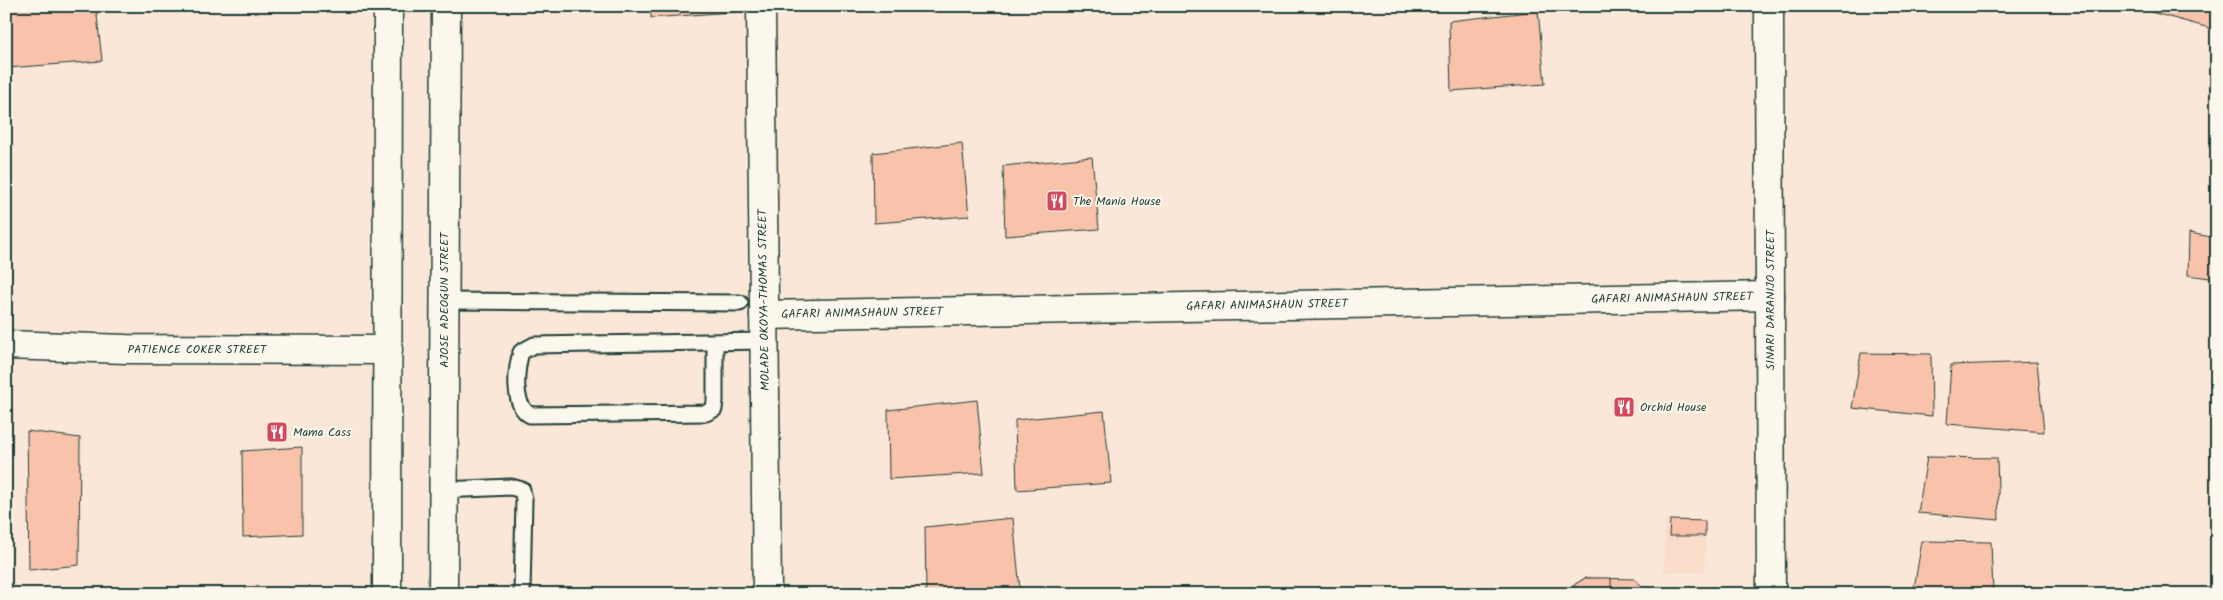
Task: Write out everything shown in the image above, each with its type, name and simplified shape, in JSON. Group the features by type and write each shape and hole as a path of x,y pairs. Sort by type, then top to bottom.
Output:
{"street":[{"path":"387,594 388,6"},
{"name":"AJOSE ADEOGUN STREET","path":"443,594 446,6"},
{"name":"MOLADE OKOYA-THOMAS STREET","path":"760,6 756,320 767,594"},
{"name":"SINARI DARANIJO STREET","path":"1769,6 1771,594"},
{"name":"GAFARI ANIMASHAUN STREET","path":"756,320 1770,296"},
{"name":"PATIENCE COKER STREET","path":"6,346 126,349 388,350"}],"lane":[{"path":"444,301 756,320"},
{"path":"715,342 714,409 706,413 530,415 522,411 519,403 518,365 521,352 534,345 715,342 756,320"},
{"path":"443,490 511,488 522,490 524,499 522,594"}],"shaded area":[{"path":"1665,520 1705,521 1705,572 1664,572"}],"building":[{"path":"6,6 96,6 102,61 7,68"},
{"path":"651,6 745,6 745,11 651,18"},
{"path":"2148,6 2217,6 2217,30 2147,11"},
{"path":"1538,11 1545,84 1451,91 1449,21"},
{"path":"962,143 969,216 874,223 873,153"},
{"path":"1092,157 1099,229 1005,236 1003,166"},
{"path":"2189,233 2217,238 2217,279 2188,275"},
{"path":"1861,353 1931,354 1932,416 1852,408"},
{"path":"2037,362 2044,432 1947,424 1951,365"},
{"path":"977,400 984,473 889,479 888,410"},
{"path":"1104,411 1111,483 1017,490 1015,420"},
{"path":"27,431 80,438 79,565 29,570"},
{"path":"302,447 302,534 243,537 242,451"},
{"path":"1927,457 1997,458 1999,520 1918,513"},
{"path":"1013,518 1020,590 977,594 926,594 925,527"},
{"path":"1670,520 1705,521 1705,536 1669,536"},
{"path":"1922,541 1991,542 1993,594 1913,594"},
{"path":"1585,578 1634,579 1642,586 1644,594 1571,594 1574,585"},
{"path":"1585,578 1611,578 1611,594 1571,594 1574,585"},
{"path":"1720,590 1734,590 1734,594 1720,594"}],"place":[{"name":"The Mania House","path":"1057,201"},
{"name":"Orchid House","path":"1624,407"},
{"name":"Mama Cass","path":"277,432"}]}
